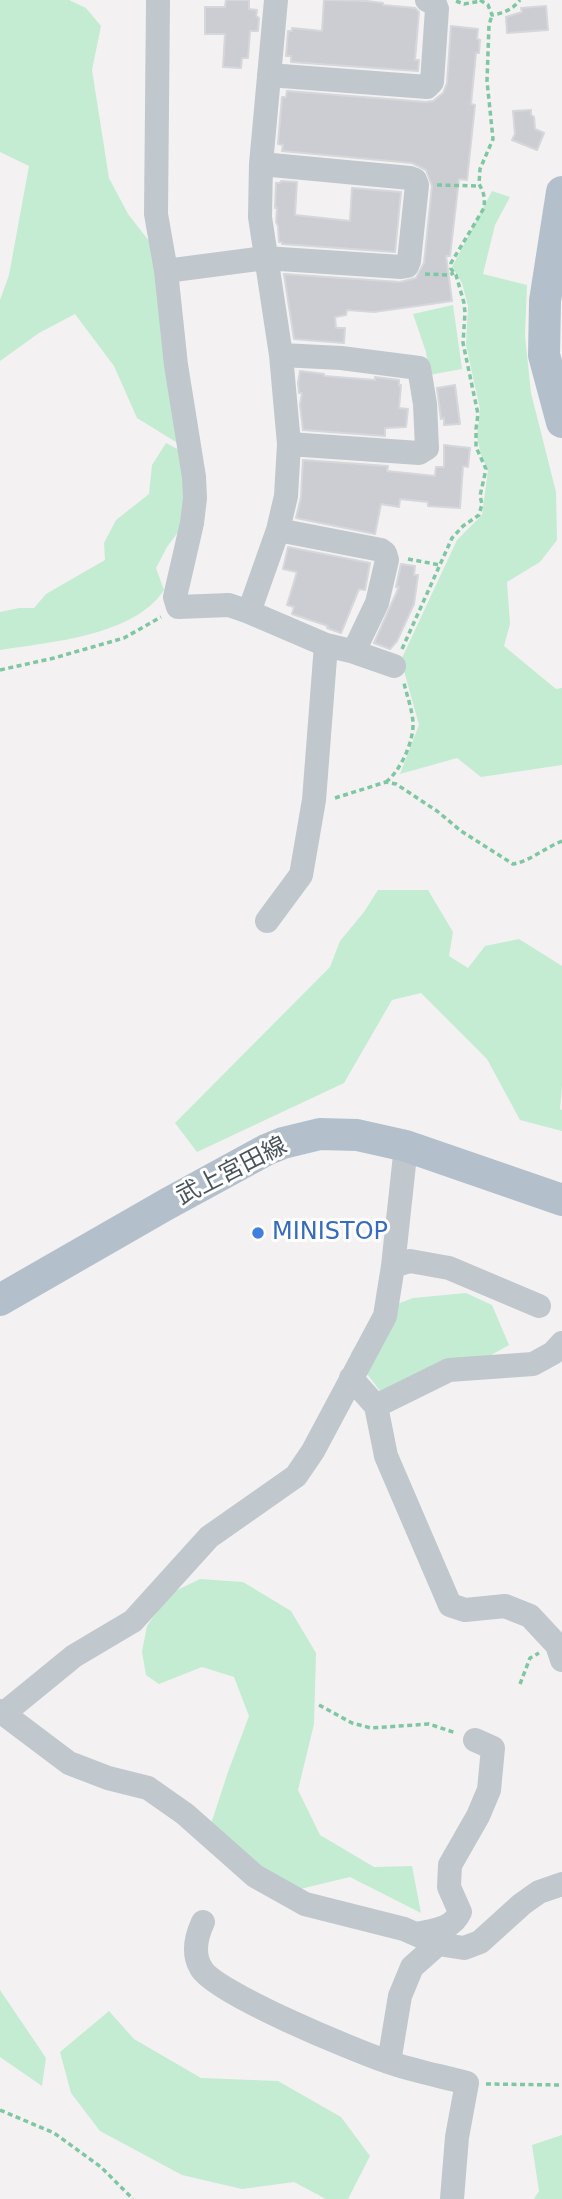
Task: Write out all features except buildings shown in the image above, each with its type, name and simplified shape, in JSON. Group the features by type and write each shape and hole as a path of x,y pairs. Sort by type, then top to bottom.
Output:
{"main road":[{"path":"562,192 545,301 544,355 562,422"},
{"name":"武上宮田線","path":"0,1300 197,1187 283,1143 320,1134 357,1135 406,1146 562,1200"}],"street":[{"path":"158,0 156,214 166,271 195,498 175,597 178,607 229,605 326,645 394,666"},
{"path":"249,612 278,530 286,496 289,444 281,355 260,218 261,164 276,0"},
{"path":"269,75 427,87 432,82 437,9 435,4 427,0"},
{"path":"166,271 265,258 407,266 415,180 261,164"},
{"path":"281,355 341,358 419,368 422,373 425,404 427,448 419,453 289,444"},
{"path":"278,530 380,551 385,555 387,559 377,603 355,649 351,651"},
{"path":"267,921 301,875 313,805 326,645"},
{"path":"406,1146 385,1316 313,1451 296,1476 209,1537 133,1621 74,1656 1,1713 69,1763 108,1778 148,1788 185,1814 255,1876 305,1904 404,1929 427,1939 464,1948 481,1942 539,1892 562,1884"},
{"path":"393,1266 410,1261 449,1268 539,1306"},
{"path":"376,1406 449,1370 533,1364 554,1353 562,1343"},
{"path":"351,1378 376,1406 386,1456 450,1605 465,1610 505,1606 530,1616 559,1652"},
{"path":"389,2062 400,1996 412,1967 427,1939 450,1926 460,1912 449,1887 450,1865 478,1816 489,1790 493,1748 475,1740"},
{"path":"203,1922 195,1939 201,1970 228,1989 292,2022 389,2062 467,2083 457,2137 452,2199"}],"path":[{"path":"386,782 399,765 412,735 413,720 404,684 394,666 452,538 479,514 486,470 476,447 478,414 461,343 465,313 451,263 484,208 480,169 493,139 487,81 492,15 488,5 480,0 464,4 448,0"},
{"path":"492,15 513,8 520,0"},
{"path":"416,183 480,186"},
{"path":"407,266 414,272 427,274 454,273"},
{"path":"385,555 440,565"},
{"path":"0,670 124,638 178,607"},
{"path":"313,805 386,782 396,783 461,831 513,864 523,862 562,841"},
{"path":"520,1684 530,1658 559,1652"},
{"path":"320,1705 352,1723 371,1728 429,1724 475,1740"},
{"path":"467,2083 562,2085"},
{"path":"0,2110 54,2133 101,2167 133,2199"}],"green space":[{"path":"0,0 69,0 86,8 101,26 92,70 109,178 128,214 153,246 184,447 137,418 114,366 75,314 39,333 0,361 0,300 9,275 29,166 0,152"},
{"path":"492,191 510,197 495,225 483,274 527,285 525,336 531,393 556,492 557,540 540,562 507,582 510,624 504,646 556,689 562,688 562,765 481,777 457,758 400,774 419,725 401,660 457,540 482,515 488,470 477,437 480,409 466,345 468,306 462,283 452,267"},
{"path":"453,305 462,369 429,375 426,352 413,314"},
{"path":"166,443 185,453 187,520 167,547 156,568 164,590 133,618 112,627 66,640 0,650 0,612 34,608 46,594 105,560 104,543 116,520 149,494 152,465"},
{"path":"378,890 428,890 453,932 449,956 468,968 485,946 519,939 562,966 562,1131 520,1120 487,1059 421,993 392,1000 344,1083 197,1152 175,1123 330,967 340,941"},
{"path":"466,1293 492,1305 509,1345 409,1401 380,1391 351,1353 379,1311 413,1298"},
{"path":"200,1579 243,1582 291,1611 316,1653 314,1724 298,1790 320,1835 374,1867 412,1866 421,1913 350,1877 296,1890 207,1836 249,1716 234,1677 202,1667 159,1684 146,1675 142,1652 147,1626 169,1594"},
{"path":"0,1990 46,2058 42,2086 0,2057"},
{"path":"109,2011 134,2039 201,2078 278,2081 341,2117 370,2156 348,2199 326,2199 294,2182 242,2189 182,2175 100,2131 71,2093 60,2052"},
{"path":"562,2135 562,2199 534,2199 539,2191 532,2145"}],"place":[{"name":"MINISTOP","path":"258,1233"}]}
